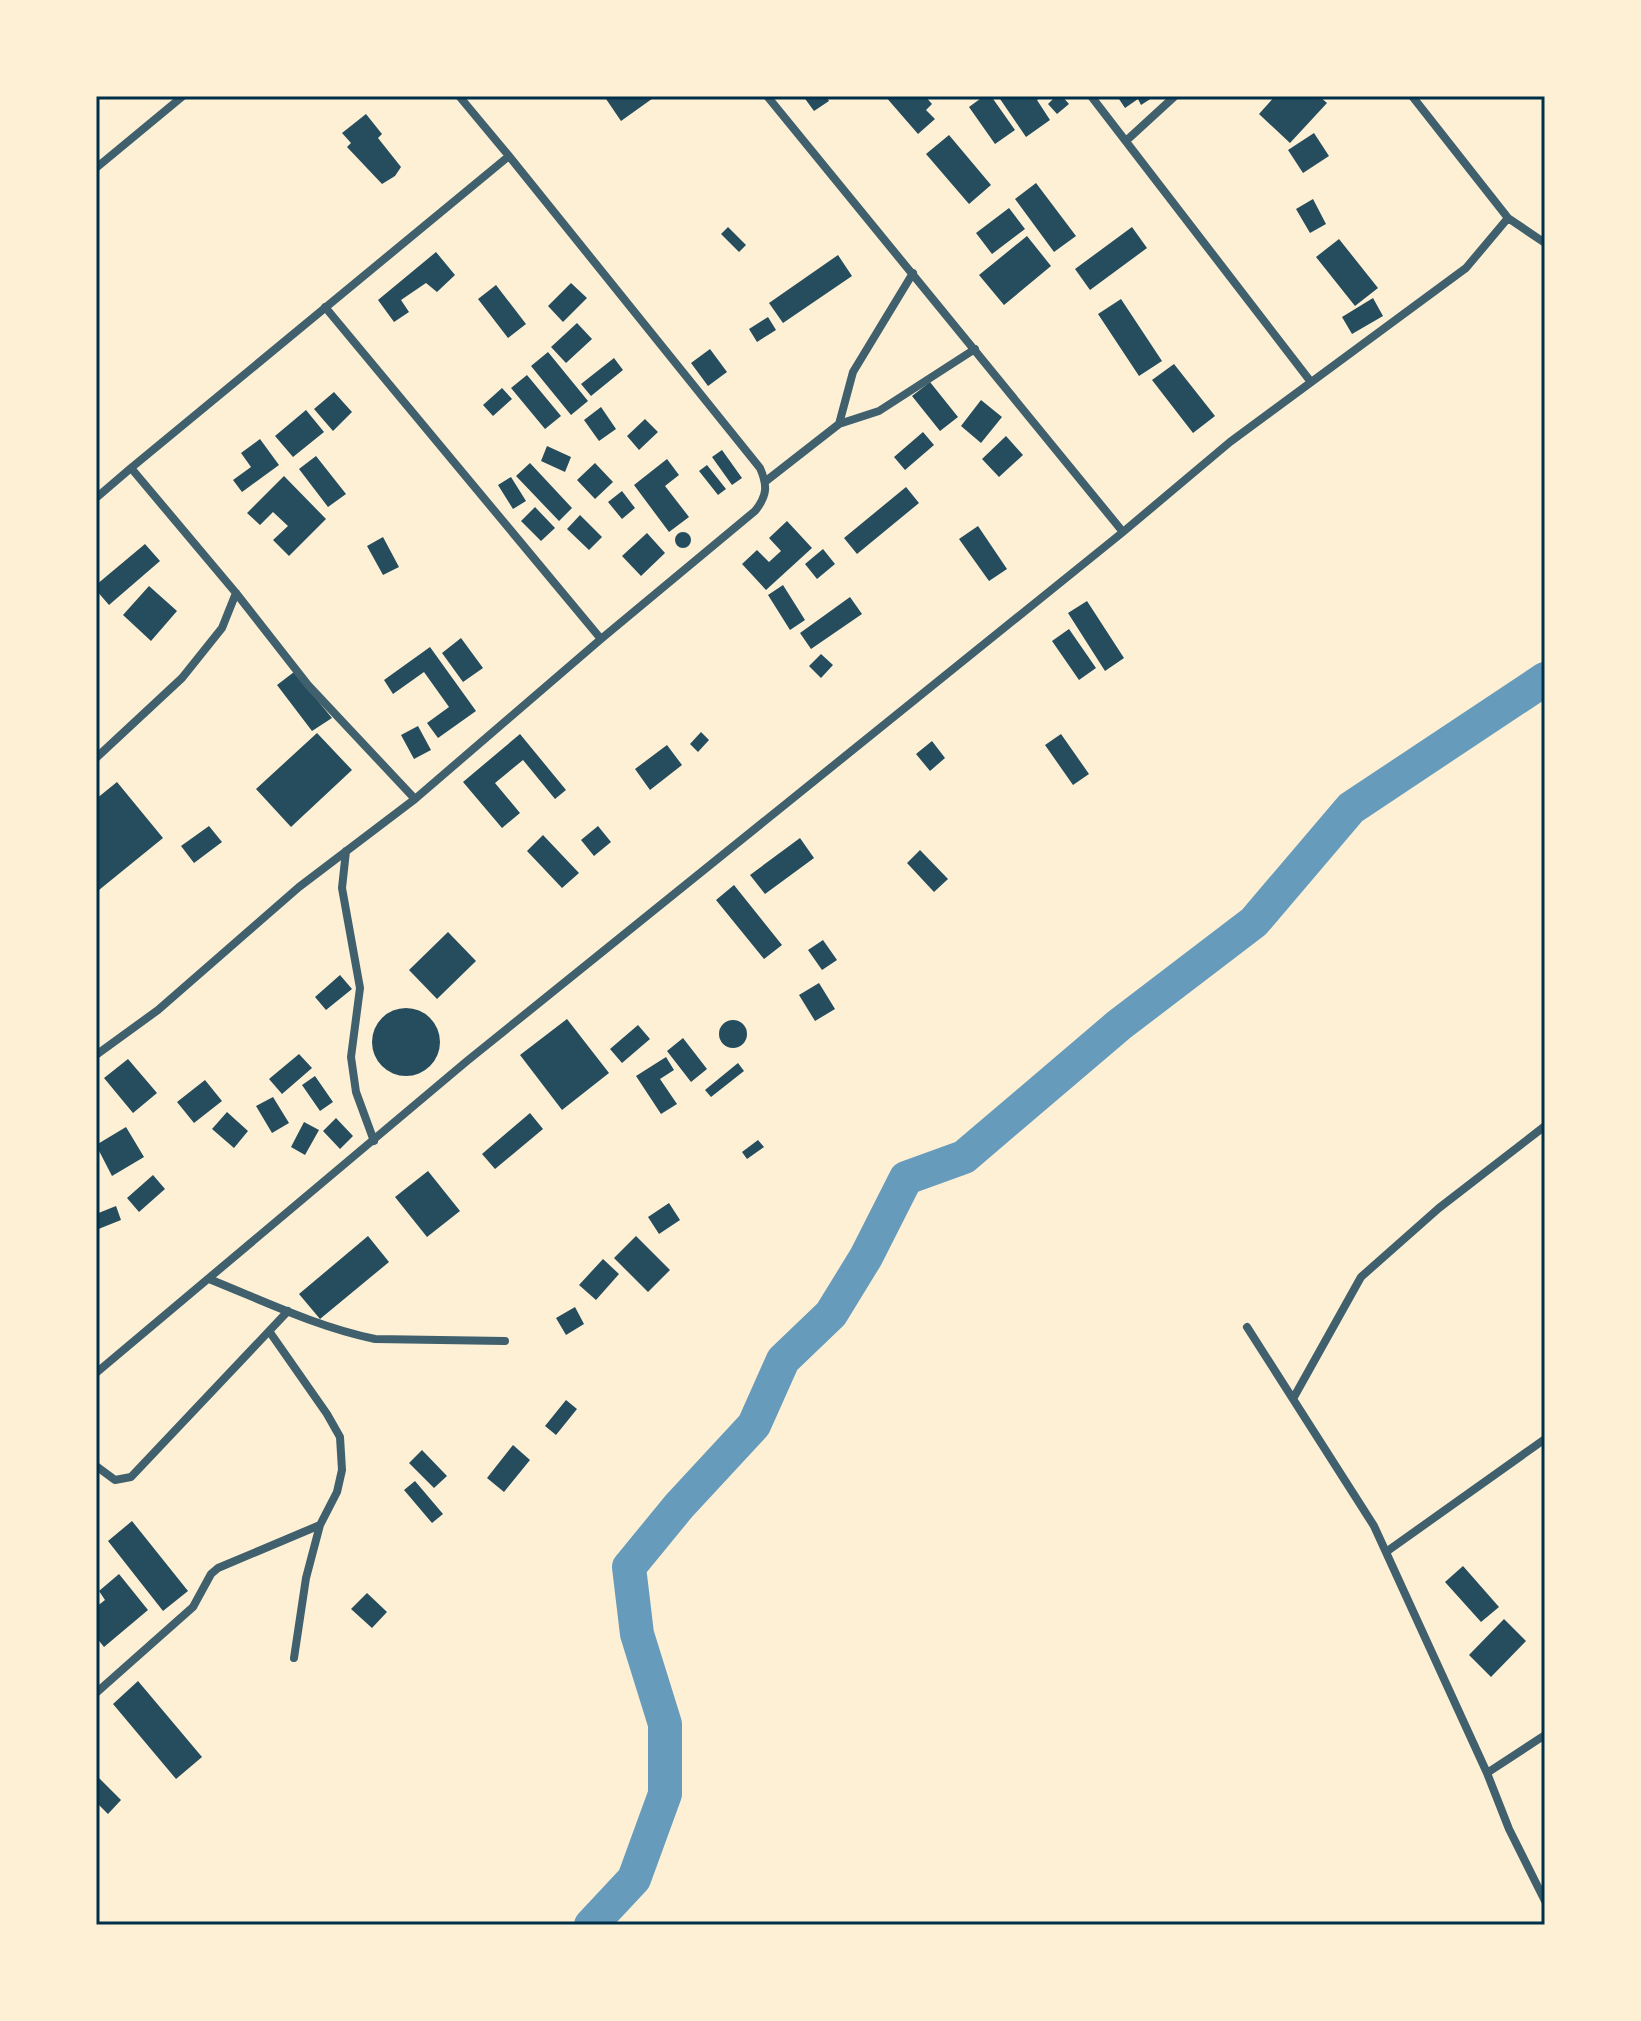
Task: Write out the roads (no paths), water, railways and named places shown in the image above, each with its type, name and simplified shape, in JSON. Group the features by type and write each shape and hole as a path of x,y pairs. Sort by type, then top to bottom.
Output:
{"street":[{"path":"96,168 183,96"},
{"path":"96,1055 158,1010 299,887 415,799 763,502 766,481 760,468 459,96"},
{"path":"767,96 1123,532"},
{"path":"1091,96 1311,382"},
{"path":"1127,140 1175,96"},
{"path":"1412,96 1508,218 1545,243"},
{"path":"96,498 509,156"},
{"path":"96,1373 479,1051 1123,532 1230,442 1466,268 1508,218"},
{"path":"839,424 853,372 913,273"},
{"path":"325,307 601,639"},
{"path":"766,481 839,424 879,411 975,349"},
{"path":"131,468 308,685 415,799"},
{"path":"96,758 182,678 222,628 236,593"},
{"path":"346,851 342,888 360,988 351,1057 356,1092 374,1141"},
{"path":"1294,1397 1361,1277 1439,1208 1545,1126"},
{"path":"209,1279 328,1327 375,1339 505,1341"},
{"path":"96,1466 115,1480 131,1477 288,1311"},
{"path":"1247,1327 1374,1526 1487,1773 1509,1829 1545,1901"},
{"path":"269,1331 340,1437 342,1470 337,1492 320,1525 306,1578 294,1658"},
{"path":"1386,1552 1545,1439"},
{"path":"96,1693 193,1607 211,1574 218,1568 320,1525"},
{"path":"1487,1773 1545,1735"}],"waterway":[{"path":"591,1925 634,1879 665,1794 665,1724 637,1634 629,1567 679,1506 754,1425 783,1360 831,1314 866,1257 906,1178 964,1157 1119,1025 1254,922 1351,808 1545,679"}]}
